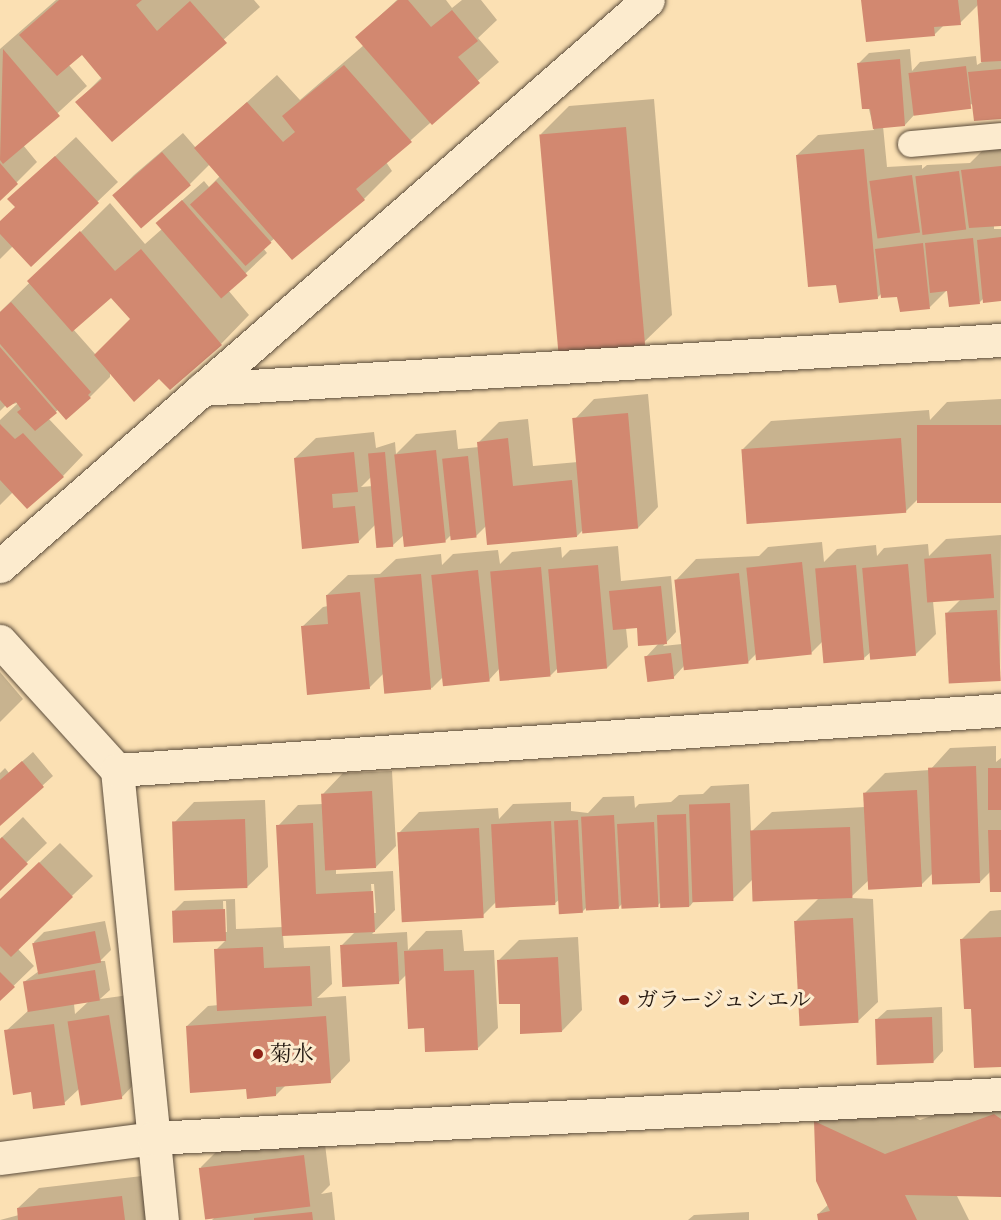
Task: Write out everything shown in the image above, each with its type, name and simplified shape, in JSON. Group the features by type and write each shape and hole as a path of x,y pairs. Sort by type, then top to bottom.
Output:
{"street":[{"path":"0,566 648,0"},
{"path":"202,389 1001,340"},
{"path":"0,641 117,770 162,1220"},
{"path":"117,770 1001,710"},
{"path":"0,1158 153,1138 1001,1094"}],"lane":[{"path":"911,144 1001,136"}],"building":[{"path":"59,0 142,0 136,5 157,31 190,1 227,43 112,142 75,102 102,79 82,55 57,76 19,35"},
{"path":"398,0 408,0 431,27 452,10 478,41 458,57 480,83 432,125 355,37"},
{"path":"861,0 958,0 961,25 934,27 935,36 866,42"},
{"path":"977,0 1001,0 1001,61 981,62"},
{"path":"3,49 60,116 3,164 0,160"},
{"path":"900,59 905,126 873,129 870,109 862,109 857,63"},
{"path":"344,65 412,142 356,189 365,200 292,260 194,148 247,102 283,142 295,132 282,116"},
{"path":"966,66 971,109 914,116 908,73"},
{"path":"1001,69 1001,119 974,121 968,72"},
{"path":"626,127 645,345 558,353 539,135"},
{"path":"864,149 878,299 839,303 836,285 808,287 796,155"},
{"path":"162,152 191,185 141,229 112,195"},
{"path":"55,156 99,203 31,267 0,234 0,221 15,207 7,199"},
{"path":"0,163 18,184 0,201"},
{"path":"1001,166 1001,226 969,228 961,170"},
{"path":"959,171 966,230 923,235 915,176"},
{"path":"912,175 920,232 877,238 869,181"},
{"path":"216,181 272,243 246,266 190,204"},
{"path":"182,200 248,275 221,298 156,223"},
{"path":"80,231 115,271 141,249 222,345 170,390 159,379 134,402 94,355 130,319 111,298 72,332 27,281"},
{"path":"1001,237 1001,301 983,303 977,240"},
{"path":"973,238 980,304 949,307 947,291 930,293 925,243"},
{"path":"923,243 930,309 900,312 897,297 881,298 875,249"},
{"path":"11,302 91,392 88,395 91,398 66,420 0,344 0,312"},
{"path":"0,347 57,413 35,431 17,412 21,409 16,402 7,408 0,400"},
{"path":"628,413 638,529 582,533 572,418"},
{"path":"0,424 15,439 23,433 64,477 27,509 0,480"},
{"path":"917,425 1001,425 1001,503 917,503"},
{"path":"508,438 513,486 572,480 577,537 487,545 477,442"},
{"path":"901,438 906,513 747,524 741,449"},
{"path":"436,450 446,542 404,547 394,454"},
{"path":"354,452 358,492 332,494 333,508 355,506 359,543 302,549 294,458"},
{"path":"385,452 393,547 376,548 368,453"},
{"path":"468,456 477,538 451,540 442,459"},
{"path":"991,554 994,598 927,603 924,559"},
{"path":"802,562 812,654 756,660 746,568"},
{"path":"908,564 916,656 870,660 862,568"},
{"path":"598,565 607,669 557,673 548,569"},
{"path":"856,565 864,660 823,663 815,569"},
{"path":"541,567 551,677 500,681 490,571"},
{"path":"478,570 490,681 443,686 431,575"},
{"path":"739,573 749,664 684,670 674,580"},
{"path":"421,574 431,690 384,694 374,578"},
{"path":"661,586 667,644 638,646 637,628 613,630 609,591"},
{"path":"360,592 370,689 307,695 301,626 328,624 326,595"},
{"path":"997,610 1001,681 949,684 945,613"},
{"path":"671,653 674,679 647,682 644,656"},
{"path":"22,761 44,787 0,826 0,780"},
{"path":"976,766 980,883 932,885 928,768"},
{"path":"988,768 1001,768 1001,810 988,810"},
{"path":"917,790 922,887 868,890 863,793"},
{"path":"372,791 376,868 325,871 321,794"},
{"path":"730,803 733,901 692,902 689,804"},
{"path":"686,814 689,907 660,908 657,815"},
{"path":"614,815 619,909 586,911 581,817"},
{"path":"245,819 247,888 174,891 172,822"},
{"path":"578,820 583,913 559,914 554,821"},
{"path":"551,821 555,905 495,908 491,824"},
{"path":"654,822 658,907 621,909 617,824"},
{"path":"313,823 316,894 373,891 375,932 282,936 276,825"},
{"path":"850,827 852,898 753,901 750,830"},
{"path":"479,828 484,918 402,922 397,832"},
{"path":"988,830 1001,830 1001,892 990,892"},
{"path":"2,837 28,864 0,891 0,839"},
{"path":"39,862 73,897 11,957 0,946 0,899"},
{"path":"225,909 226,941 173,943 172,911"},
{"path":"853,918 858,1023 800,1026 794,921"},
{"path":"95,931 101,962 38,975 32,943"},
{"path":"1001,937 1001,1067 974,1068 971,1009 964,1009 960,939"},
{"path":"397,942 399,984 342,987 340,945"},
{"path":"263,947 264,968 310,966 312,1006 217,1011 214,949"},
{"path":"443,949 444,971 474,970 478,1050 425,1052 424,1028 408,1029 404,951"},
{"path":"558,957 562,1032 520,1034 520,1004 499,1004 497,960"},
{"path":"95,970 100,1001 28,1012 23,981"},
{"path":"0,972 15,987 0,1001"},
{"path":"109,1015 122,1099 81,1106 68,1022"},
{"name":"菊水","path":"326,1016 331,1083 276,1087 276,1096 247,1099 246,1089 190,1093 186,1026"},
{"path":"932,1017 934,1063 877,1065 875,1019"},
{"path":"54,1024 65,1105 33,1109 31,1092 13,1095 4,1030"},
{"path":"994,1114 1001,1119 1001,1197 905,1195 917,1220 818,1220 817,1214 830,1211 816,1181 814,1121 885,1154"},
{"path":"304,1155 310,1207 205,1220 199,1168"},
{"path":"122,1196 125,1220 18,1220 17,1208"},
{"path":"312,1212 313,1220 254,1220 254,1218"}],"place":[{"name":"ガラージュシエル","path":"624,1000"},
{"name":"菊水","path":"258,1054"}]}
